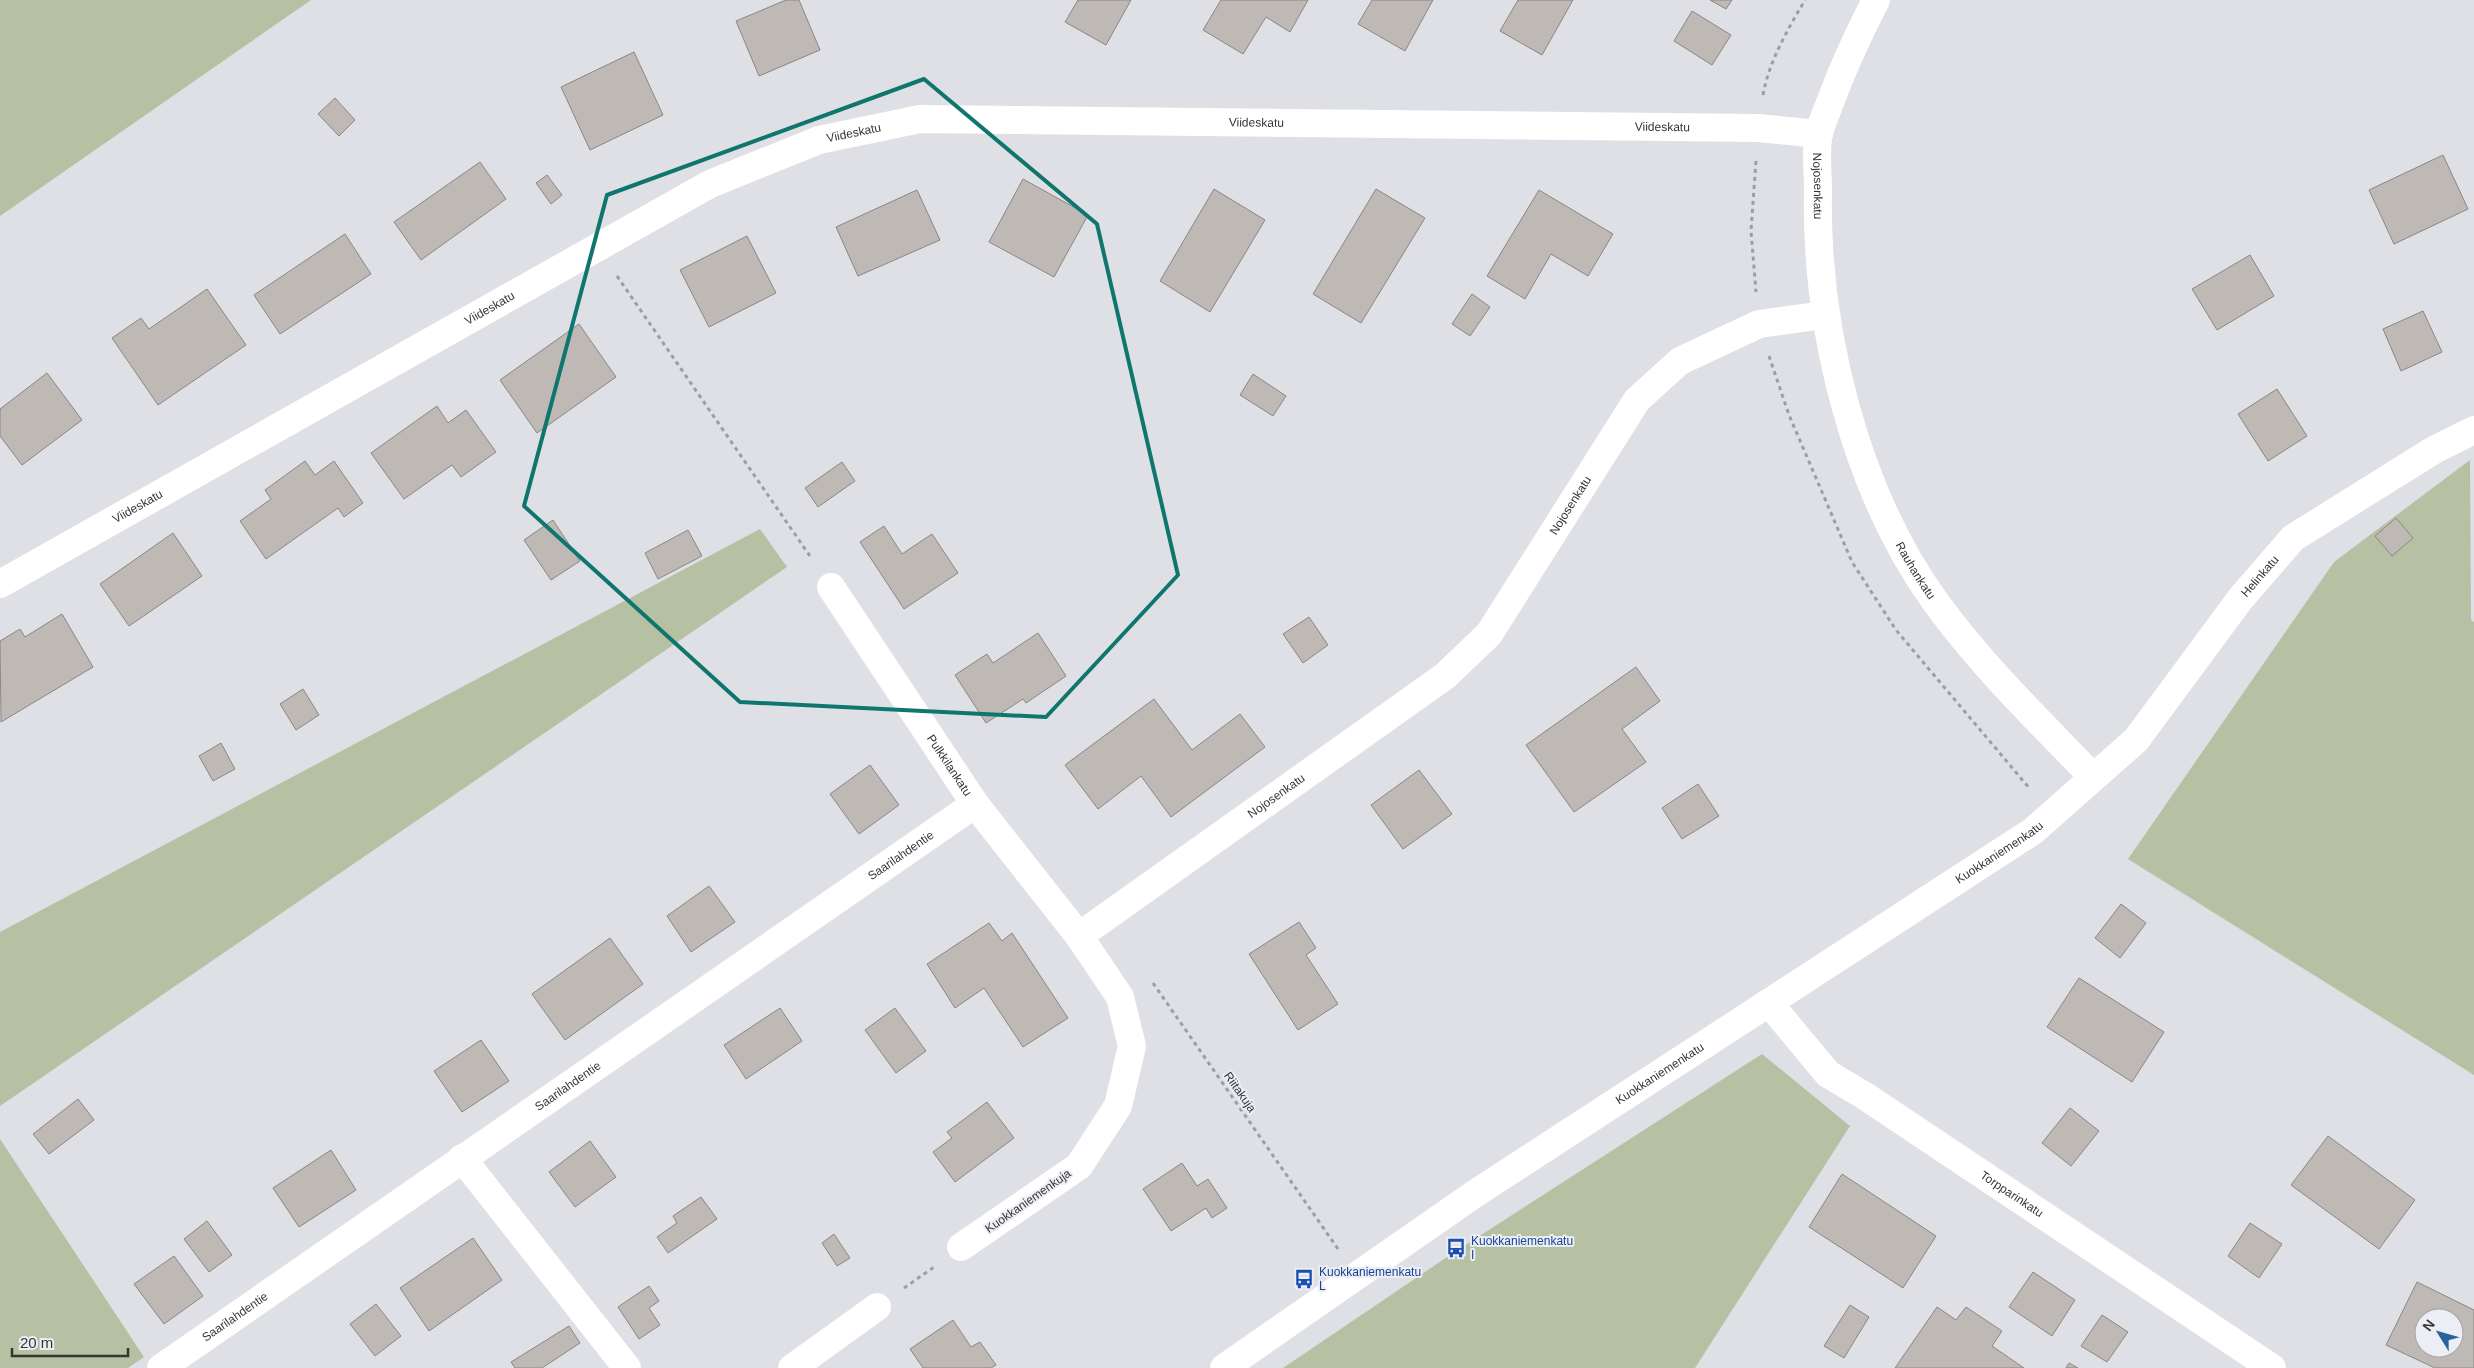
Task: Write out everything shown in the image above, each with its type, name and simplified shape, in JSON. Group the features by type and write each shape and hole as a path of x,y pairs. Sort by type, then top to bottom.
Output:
{"street":[{"name":"Nojosenkatu","path":"1079,936 1445,676 1490,634 1638,400 1680,361 1759,324 1824,315 1817,228 1819,134 1852,46 1876,0"},
{"name":"Viideskatu","path":"0,584 710,184 819,140 920,120 1758,128 1819,134"},
{"name":"Rauhankatu","path":"1824,315 1866,472 1897,540 1936,603 1981,660 2093,777"},
{"name":"Helinkatu","path":"2093,777 2136,740 2241,598 2293,538 2434,450 2474,430"},
{"name":"Pulkkilankatu","path":"831,586 975,804 1079,936"},
{"name":"Kuokkaniemenkatu","path":"1224,1368 1476,1193 2033,830 2093,777"},
{"name":"Saarilahdentie","path":"161,1368 975,804"},
{"name":"Kuokkaniemenkuja","path":"961,1247 1079,1166 1118,1106 1132,1046 1120,997 1079,936"},
{"name":"Torpparinkatu","path":"1770,1003 1828,1074 1865,1096 2272,1368"},
{"path":"462,1158 627,1368"},
{"path":"792,1368 877,1307"}],"path":[{"path":"597,247 831,586"},
{"name":"Riitakuja","path":"1153,982 1357,1276"},
{"path":"877,1307 961,1247"}],"highlighted area":[{"path":"924,79 1097,224 1178,575 1046,717 740,702 524,506 607,195"}],"green space":[{"path":"0,0 311,0 0,216"},
{"path":"2470,460 2471,620 2474,622 2474,1075 2128,859 2334,562"},
{"path":"760,529 787,567 0,1106 0,932"},
{"path":"1762,1054 1850,1126 1695,1368 1283,1368 1453,1253"},
{"path":"0,1139 144,1357 128,1368 0,1368"}],"building":[{"path":"786,0 799,0 820,50 759,76 736,21"},
{"path":"1078,0 1131,0 1106,45 1065,22"},
{"path":"1221,0 1308,0 1290,32 1266,17 1243,54 1203,30"},
{"path":"1372,0 1433,0 1405,51 1358,24"},
{"path":"1518,0 1573,0 1542,55 1500,31"},
{"path":"1710,0 1732,0 1726,9"},
{"path":"1692,11 1731,35 1712,65 1674,41"},
{"path":"634,52 663,115 590,150 561,87"},
{"path":"335,98 355,120 339,136 318,114"},
{"path":"2443,155 2468,209 2394,244 2369,190"},
{"path":"480,162 506,199 421,260 394,222"},
{"path":"547,175 562,195 551,204 536,183"},
{"path":"1023,179 1088,215 1054,277 989,242"},
{"path":"1214,189 1265,220 1210,312 1160,281"},
{"path":"1376,189 1425,218 1361,323 1313,294"},
{"path":"917,190 940,240 858,276 836,227"},
{"path":"1539,190 1613,234 1588,276 1551,254 1525,299 1487,276"},
{"path":"345,234 371,274 280,334 254,295"},
{"path":"747,236 776,293 709,327 680,270"},
{"path":"2250,255 2274,296 2217,330 2192,289"},
{"path":"207,289 246,345 158,405 112,338 141,318 149,329"},
{"path":"1472,294 1490,307 1470,336 1452,324"},
{"path":"2423,311 2442,352 2401,371 2383,329"},
{"path":"579,324 616,377 537,433 500,380"},
{"path":"47,373 82,420 22,465 0,436 0,409"},
{"path":"1253,374 1286,396 1273,416 1240,395"},
{"path":"2277,389 2307,436 2268,461 2238,414"},
{"path":"437,406 448,423 466,410 496,452 461,477 452,465 404,499 371,453"},
{"path":"305,461 315,475 334,461 363,503 344,517 338,508 266,559 240,521 271,499 265,490"},
{"path":"842,462 855,481 818,507 805,488"},
{"path":"2396,518 2413,538 2392,556 2375,536"},
{"path":"553,520 580,561 551,580 524,540"},
{"path":"884,526 902,554 932,534 958,573 904,609 860,542"},
{"path":"688,530 702,556 658,579 645,553"},
{"path":"173,533 202,576 129,626 100,584"},
{"path":"62,614 93,667 1,722 0,641 20,629 25,637"},
{"path":"1309,617 1328,645 1303,663 1283,634"},
{"path":"1038,633 1066,676 1026,703 1023,699 986,723 955,675 987,654 993,663"},
{"path":"1636,667 1660,701 1622,729 1646,762 1574,812 1526,745"},
{"path":"303,689 319,715 296,730 280,704"},
{"path":"1154,699 1192,750 1240,714 1265,747 1171,817 1141,776 1098,809 1065,765"},
{"path":"221,743 235,769 213,781 199,756"},
{"path":"870,765 899,805 859,834 830,794"},
{"path":"1419,770 1452,814 1403,849 1371,805"},
{"path":"1698,784 1719,816 1682,839 1662,808"},
{"path":"709,886 735,922 691,952 667,916"},
{"path":"2121,904 2146,923 2120,958 2095,938"},
{"path":"1299,922 1316,948 1306,955 1338,1004 1298,1030 1249,954"},
{"path":"989,923 1002,941 1012,933 1068,1018 1023,1047 984,988 955,1008 927,964"},
{"path":"610,938 643,984 565,1040 532,994"},
{"path":"2079,978 2164,1032 2132,1082 2047,1027"},
{"path":"780,1008 802,1041 746,1079 724,1045"},
{"path":"895,1008 926,1051 896,1073 865,1030"},
{"path":"481,1040 509,1081 462,1112 434,1071"},
{"path":"78,1099 94,1120 49,1154 33,1134"},
{"path":"987,1102 1014,1138 955,1182 933,1152 952,1138 947,1132"},
{"path":"2070,1108 2099,1131 2071,1166 2042,1143"},
{"path":"2328,1136 2415,1200 2379,1249 2291,1185"},
{"path":"590,1141 616,1177 575,1207 549,1172"},
{"path":"331,1150 356,1190 299,1227 273,1188"},
{"path":"1182,1163 1197,1186 1208,1179 1227,1208 1212,1218 1206,1208 1171,1231 1143,1189"},
{"path":"1842,1174 1936,1236 1903,1288 1809,1227"},
{"path":"701,1197 717,1219 668,1253 657,1237 677,1223 673,1216"},
{"path":"207,1221 232,1255 209,1272 184,1239"},
{"path":"2250,1223 2282,1244 2259,1278 2228,1256"},
{"path":"834,1234 850,1258 837,1266 822,1243"},
{"path":"473,1238 502,1280 429,1331 400,1288"},
{"path":"174,1256 203,1296 164,1324 134,1284"},
{"path":"2033,1272 2075,1300 2052,1336 2009,1307"},
{"path":"2417,1282 2474,1310 2474,1368 2435,1368 2386,1345"},
{"path":"649,1286 659,1301 649,1308 660,1325 639,1339 618,1307"},
{"path":"376,1304 401,1336 375,1356 350,1324"},
{"path":"1850,1305 1869,1317 1844,1358 1824,1346"},
{"path":"1937,1307 1956,1320 1966,1307 2002,1331 1992,1346 2024,1368 1895,1368"},
{"path":"2102,1315 2128,1332 2107,1362 2081,1346"},
{"path":"953,1320 971,1347 980,1342 996,1365 991,1368 923,1368 910,1349"},
{"path":"569,1326 580,1343 542,1368 515,1368 511,1362"},
{"path":"2069,1363 2078,1368 2066,1368"}],"place":[{"name":"Kuokkaniemenkatu I","path":"1456,1248"},
{"name":"Kuokkaniemenkatu L","path":"1304,1279"}]}
